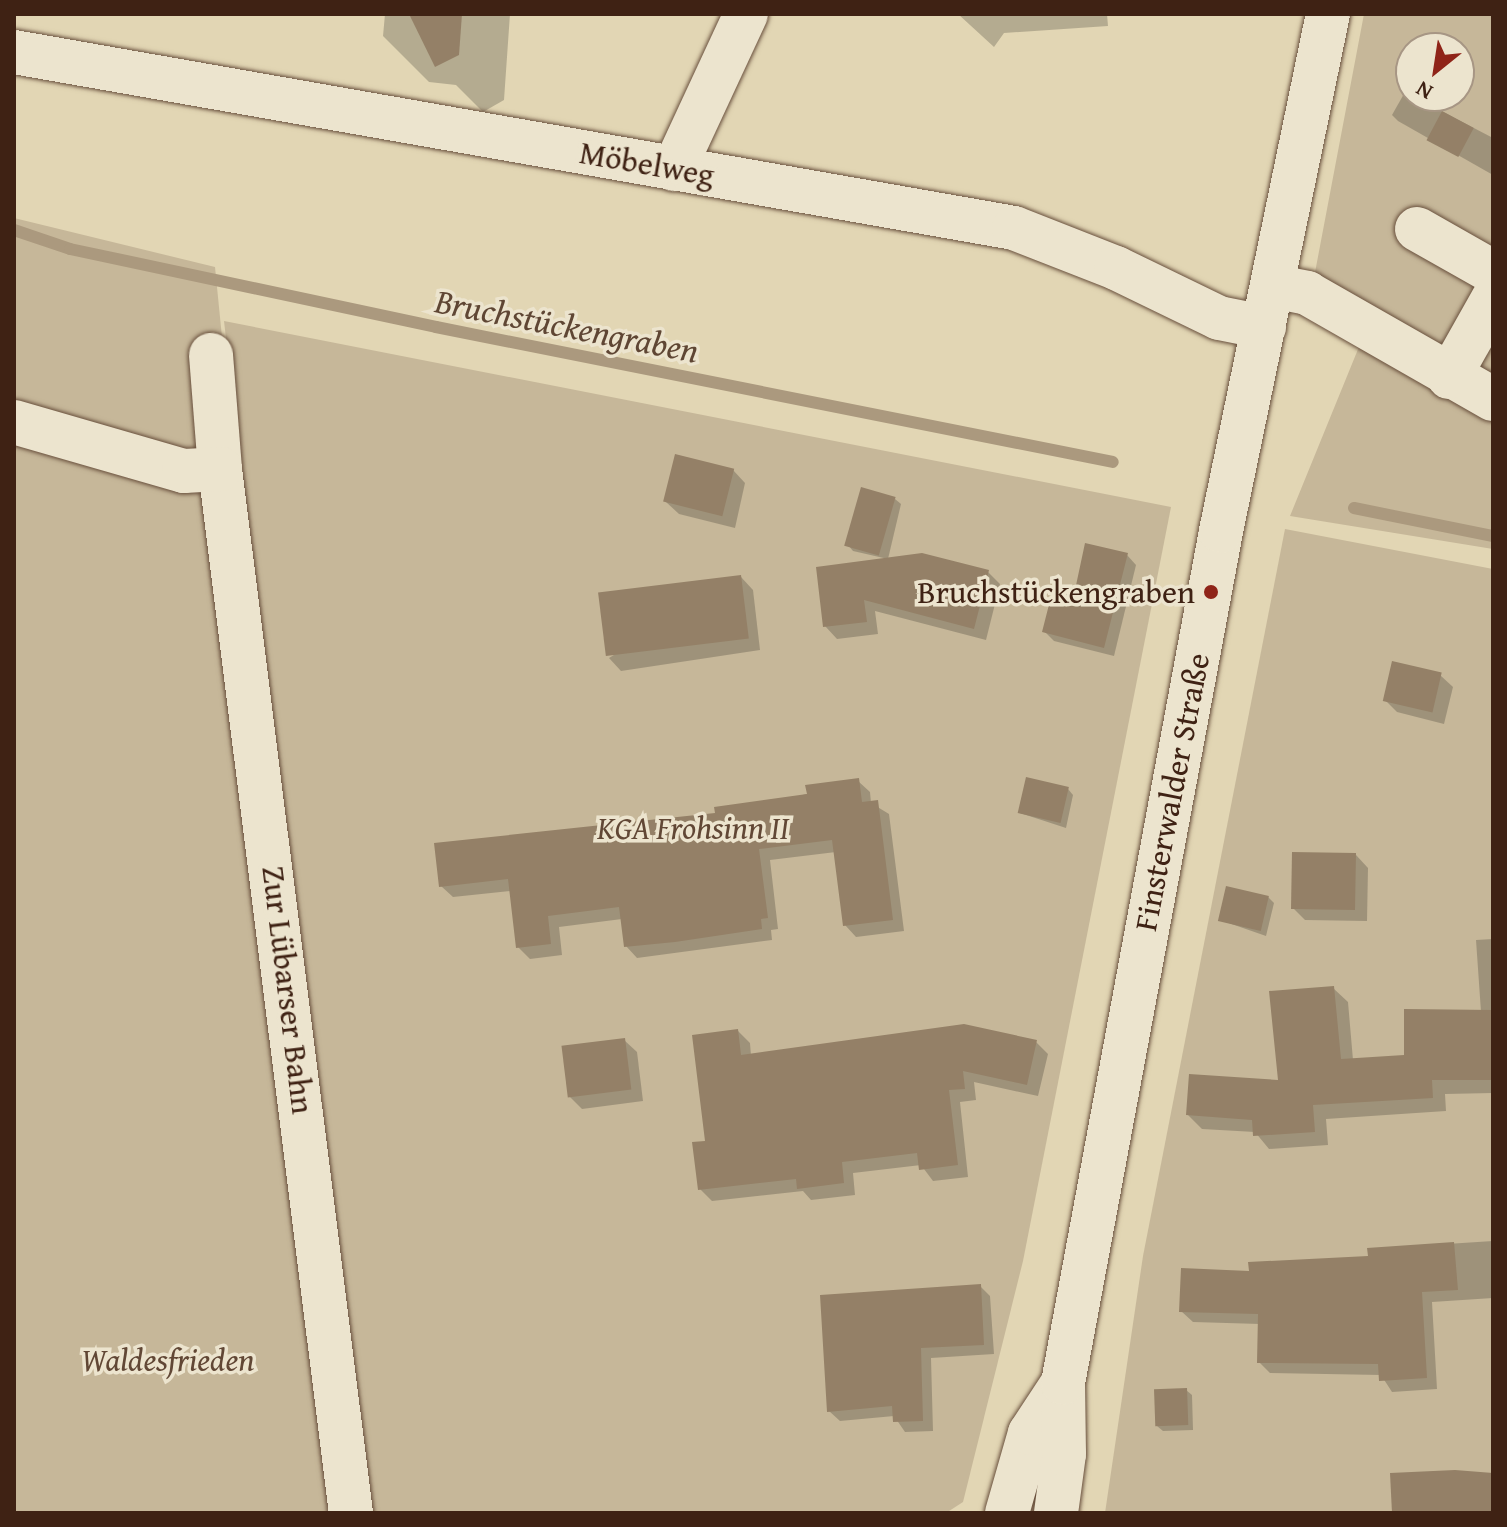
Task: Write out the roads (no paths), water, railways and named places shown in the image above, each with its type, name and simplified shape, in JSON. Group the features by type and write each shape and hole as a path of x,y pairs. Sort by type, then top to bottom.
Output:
{"street":[{"path":"674,169 746,14"},
{"name":"Finsterwalder Straße","path":"1056,1513 1064,1454 1063,1383 1221,531 1328,14"},
{"name":"Möbelweg","path":"14,52 1014,228 1116,268 1219,318 1307,293 1449,377 1493,399"},
{"path":"1417,229 1493,272"},
{"path":"1449,377 1493,299"},
{"name":"Zur Lübarser Bahn","path":"211,355 220,469 351,1513"},
{"path":"14,422 158,466 184,471 220,469"},
{"name":"Finsterwalder Straße","path":"1007,1513 1030,1433 1063,1383"}],"waterway":[{"name":"Bruchstückengraben","path":"14,230 70,249 436,327 1113,462"},
{"name":"Bruchstückengraben","path":"1354,508 1493,536"}],"place":[{"name":"Bruchstückengraben","path":"1211,592"}],"park label":[{"name":"KGA Frohsinn II","path":"693,828"},
{"name":"Waldesfrieden","path":"168,1360"}]}
